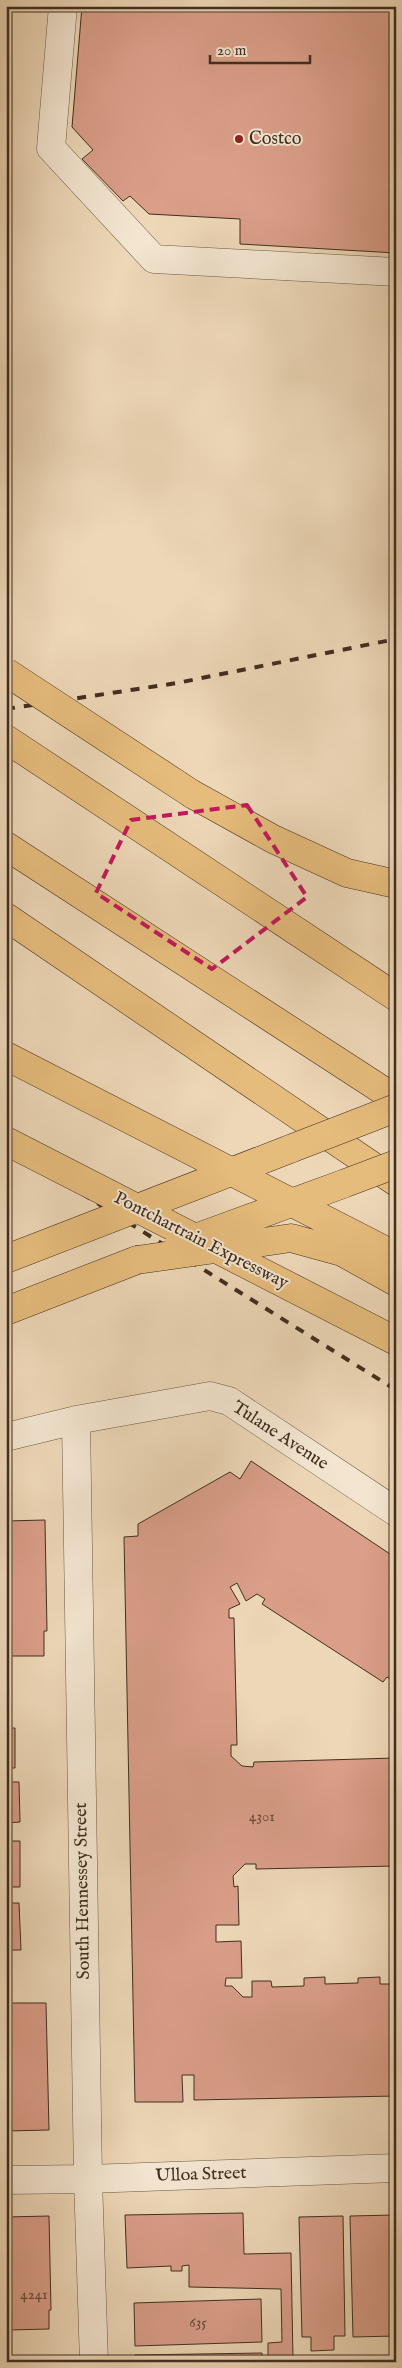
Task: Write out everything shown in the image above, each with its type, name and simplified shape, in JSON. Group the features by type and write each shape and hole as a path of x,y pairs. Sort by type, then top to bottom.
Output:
{"main road":[{"path":"6,672 195,797 273,839 347,873 396,884"},
{"path":"6,738 18,750 396,997"},
{"path":"11,849 396,1098"},
{"path":"6,918 396,1182"},
{"path":"6,1056 396,1256"},
{"path":"6,1259 396,1108"},
{"name":"Pontchartrain Expressway","path":"6,1141 396,1341"},
{"path":"6,1310 396,1164"},
{"path":"137,1260 291,1238 342,1252 396,1282"}],"street":[{"path":"63,6 51,148 154,259 396,272"},
{"name":"Tulane Avenue","path":"6,1437 76,1420 210,1396 229,1401 396,1512"},
{"name":"South Hennessey Street","path":"76,1420 88,2180 94,2362"},
{"name":"Ulloa Street","path":"6,2180 88,2180 396,2168"}],"highlighted area":[{"path":"247,805 307,897 212,969 96,893 131,820"}],"building":[{"name":"Costco","path":"82,6 396,6 396,253 240,244 240,219 149,214 130,196 123,201 82,159 93,150 72,127"},
{"path":"251,1461 396,1558 396,1682 387,1677 383,1682 262,1604 265,1599 257,1594 246,1601 237,1583 230,1587 240,1604 229,1609 229,1618 234,1618 237,1745 231,1745 231,1756 242,1766 253,1767 254,1762 396,1758 396,1866 256,1869 256,1864 245,1864 233,1876 234,1887 238,1886 239,1925 216,1925 216,1942 241,1941 242,1978 226,1978 225,1986 232,1986 243,1997 252,1997 252,1981 271,1981 272,1987 304,1986 304,1978 325,1977 325,1984 358,1983 358,1978 380,1977 380,1984 396,1984 396,2096 194,2100 194,2075 182,2075 183,2102 135,2102 124,1537 138,1536 138,1524 230,1472 240,1479"},
{"path":"45,1520 47,1631 44,1631 44,1656 8,1656 6,1521"},
{"path":"6,1728 15,1728 15,1768 6,1768"},
{"path":"6,1782 19,1782 20,1822 6,1823"},
{"path":"6,1841 20,1841 20,1887 6,1887"},
{"path":"6,1899 9,1899 9,1903 19,1903 21,1950 6,1950"},
{"path":"6,2003 46,2003 49,2130 6,2131"},
{"path":"243,2213 244,2254 291,2253 293,2359 276,2359 276,2362 268,2362 268,2343 282,2342 281,2289 189,2287 189,2265 182,2266 182,2271 171,2271 171,2266 127,2268 125,2215"},
{"path":"395,2215 396,2336 353,2337 350,2216"},
{"path":"49,2216 51,2310 49,2310 49,2329 9,2330 8,2311 6,2311 6,2217"},
{"path":"343,2216 345,2336 334,2336 334,2350 311,2351 311,2337 302,2337 299,2217"},
{"path":"261,2299 262,2342 135,2346 134,2303"},
{"path":"262,2353 262,2362 135,2362 135,2355"}],"railway":[{"path":"6,709 177,683 396,639"},
{"path":"6,1146 396,1390"}],"place":[{"name":"Costco","path":"239,139"}]}
